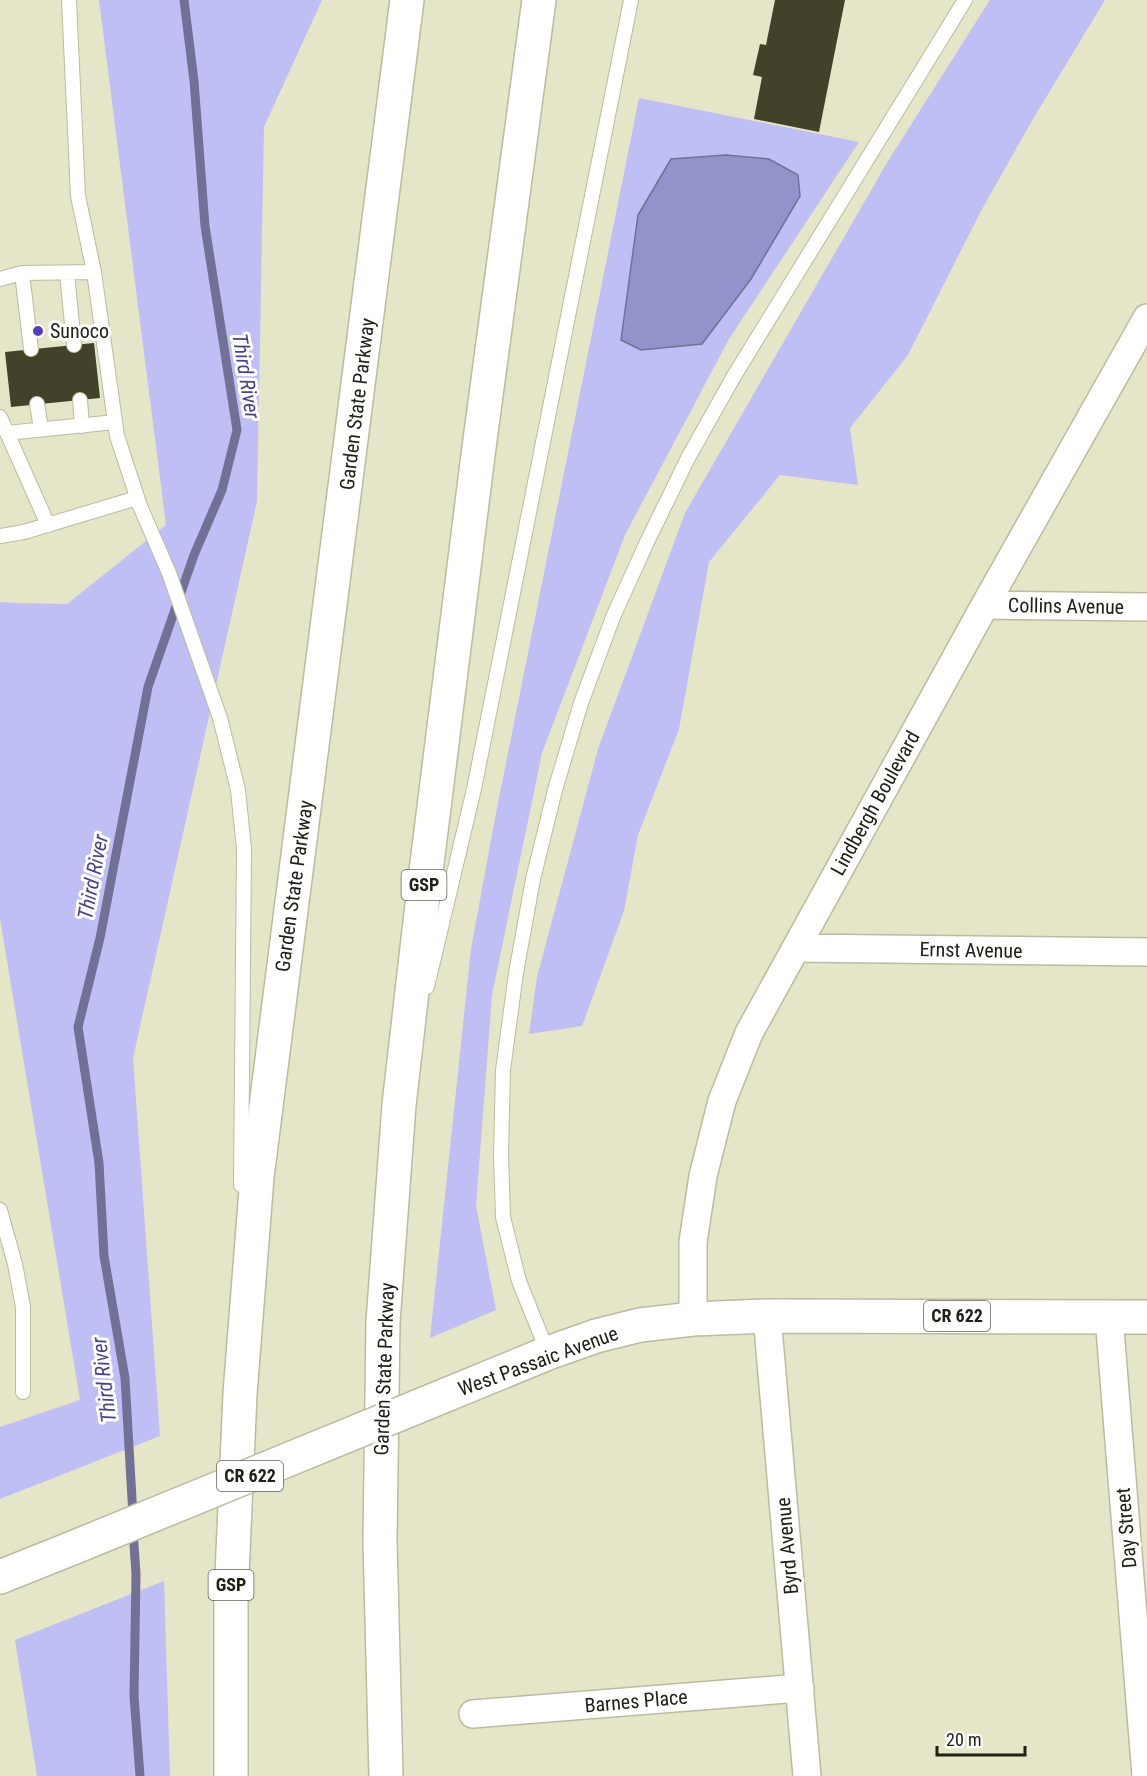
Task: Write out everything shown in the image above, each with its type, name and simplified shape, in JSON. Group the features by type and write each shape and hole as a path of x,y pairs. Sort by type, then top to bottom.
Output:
{"main road":[{"name":"Garden State Parkway","path":"231,1776 231,1597 240,1394 259,1165 407,0"},
{"name":"Garden State Parkway","path":"386,1776 380,1541 383,1334 399,1105 476,466 538,0"},
{"name":"West Passaic Avenue","path":"0,1577 548,1353 640,1324 767,1316 1147,1317"}],"street":[{"name":"Lindbergh Boulevard","path":"693,1319 693,1242 703,1176 722,1101 749,1033 984,605 1147,318"},
{"name":"Collins Avenue","path":"984,605 1147,607"},
{"name":"Ernst Avenue","path":"796,948 1147,952"},
{"name":"Byrd Avenue","path":"767,1316 807,1776"},
{"name":"Day Street","path":"1109,1317 1146,1776"},
{"name":"Barnes Place","path":"473,1714 800,1688"}],"lane":[{"path":"69,0 78,196 93,272 117,436 137,498 169,573 220,718 238,790 244,849 240,1394"},
{"path":"399,1105 474,789 631,0"},
{"path":"548,1353 519,1281 503,1217 501,1155 503,1070 516,973 533,879 580,703 613,617 688,458 741,365 965,0"},
{"path":"0,279 22,273 93,272"},
{"path":"22,273 31,349"},
{"path":"67,273 74,345"},
{"path":"80,400 82,426"},
{"path":"37,404 41,429"},
{"path":"0,417 48,525"},
{"path":"8,433 115,422"},
{"path":"0,536 24,532 137,498"},
{"path":"0,1210 15,1264 23,1307 23,1392"}],"shaded area":[{"path":"99,0 322,0 264,127 257,501 133,1058 160,1436 0,1499 0,1427 80,1400 0,918 0,602 67,604 166,525"},
{"path":"990,0 1105,0 982,209 908,355 850,428 858,485 780,475 709,562 679,729 638,835 624,911 582,1026 529,1034 537,977 598,749 685,513 888,161"},
{"path":"639,98 859,142 729,339 625,535 542,753 492,995 476,1206 496,1310 430,1338 471,949 496,813"},
{"path":"726,155 769,159 798,175 800,196 751,279 702,344 641,350 621,340 638,215 671,159"},
{"path":"164,1581 170,1776 37,1776 15,1640"}],"building":[{"path":"775,0 845,0 819,132 754,119 762,77 753,75 760,44 766,45"},
{"path":"94,343 100,398 11,407 5,352"}],"waterway":[{"name":"Third River","path":"133,1516 125,1378 104,1256 99,1163 78,1027 100,938 148,687 194,555 222,490 237,430 205,226 194,81 184,0"},
{"name":"Third River","path":"133,1530 136,1574 134,1696 140,1776"}],"place":[{"name":"Sunoco","path":"38,331"}]}
